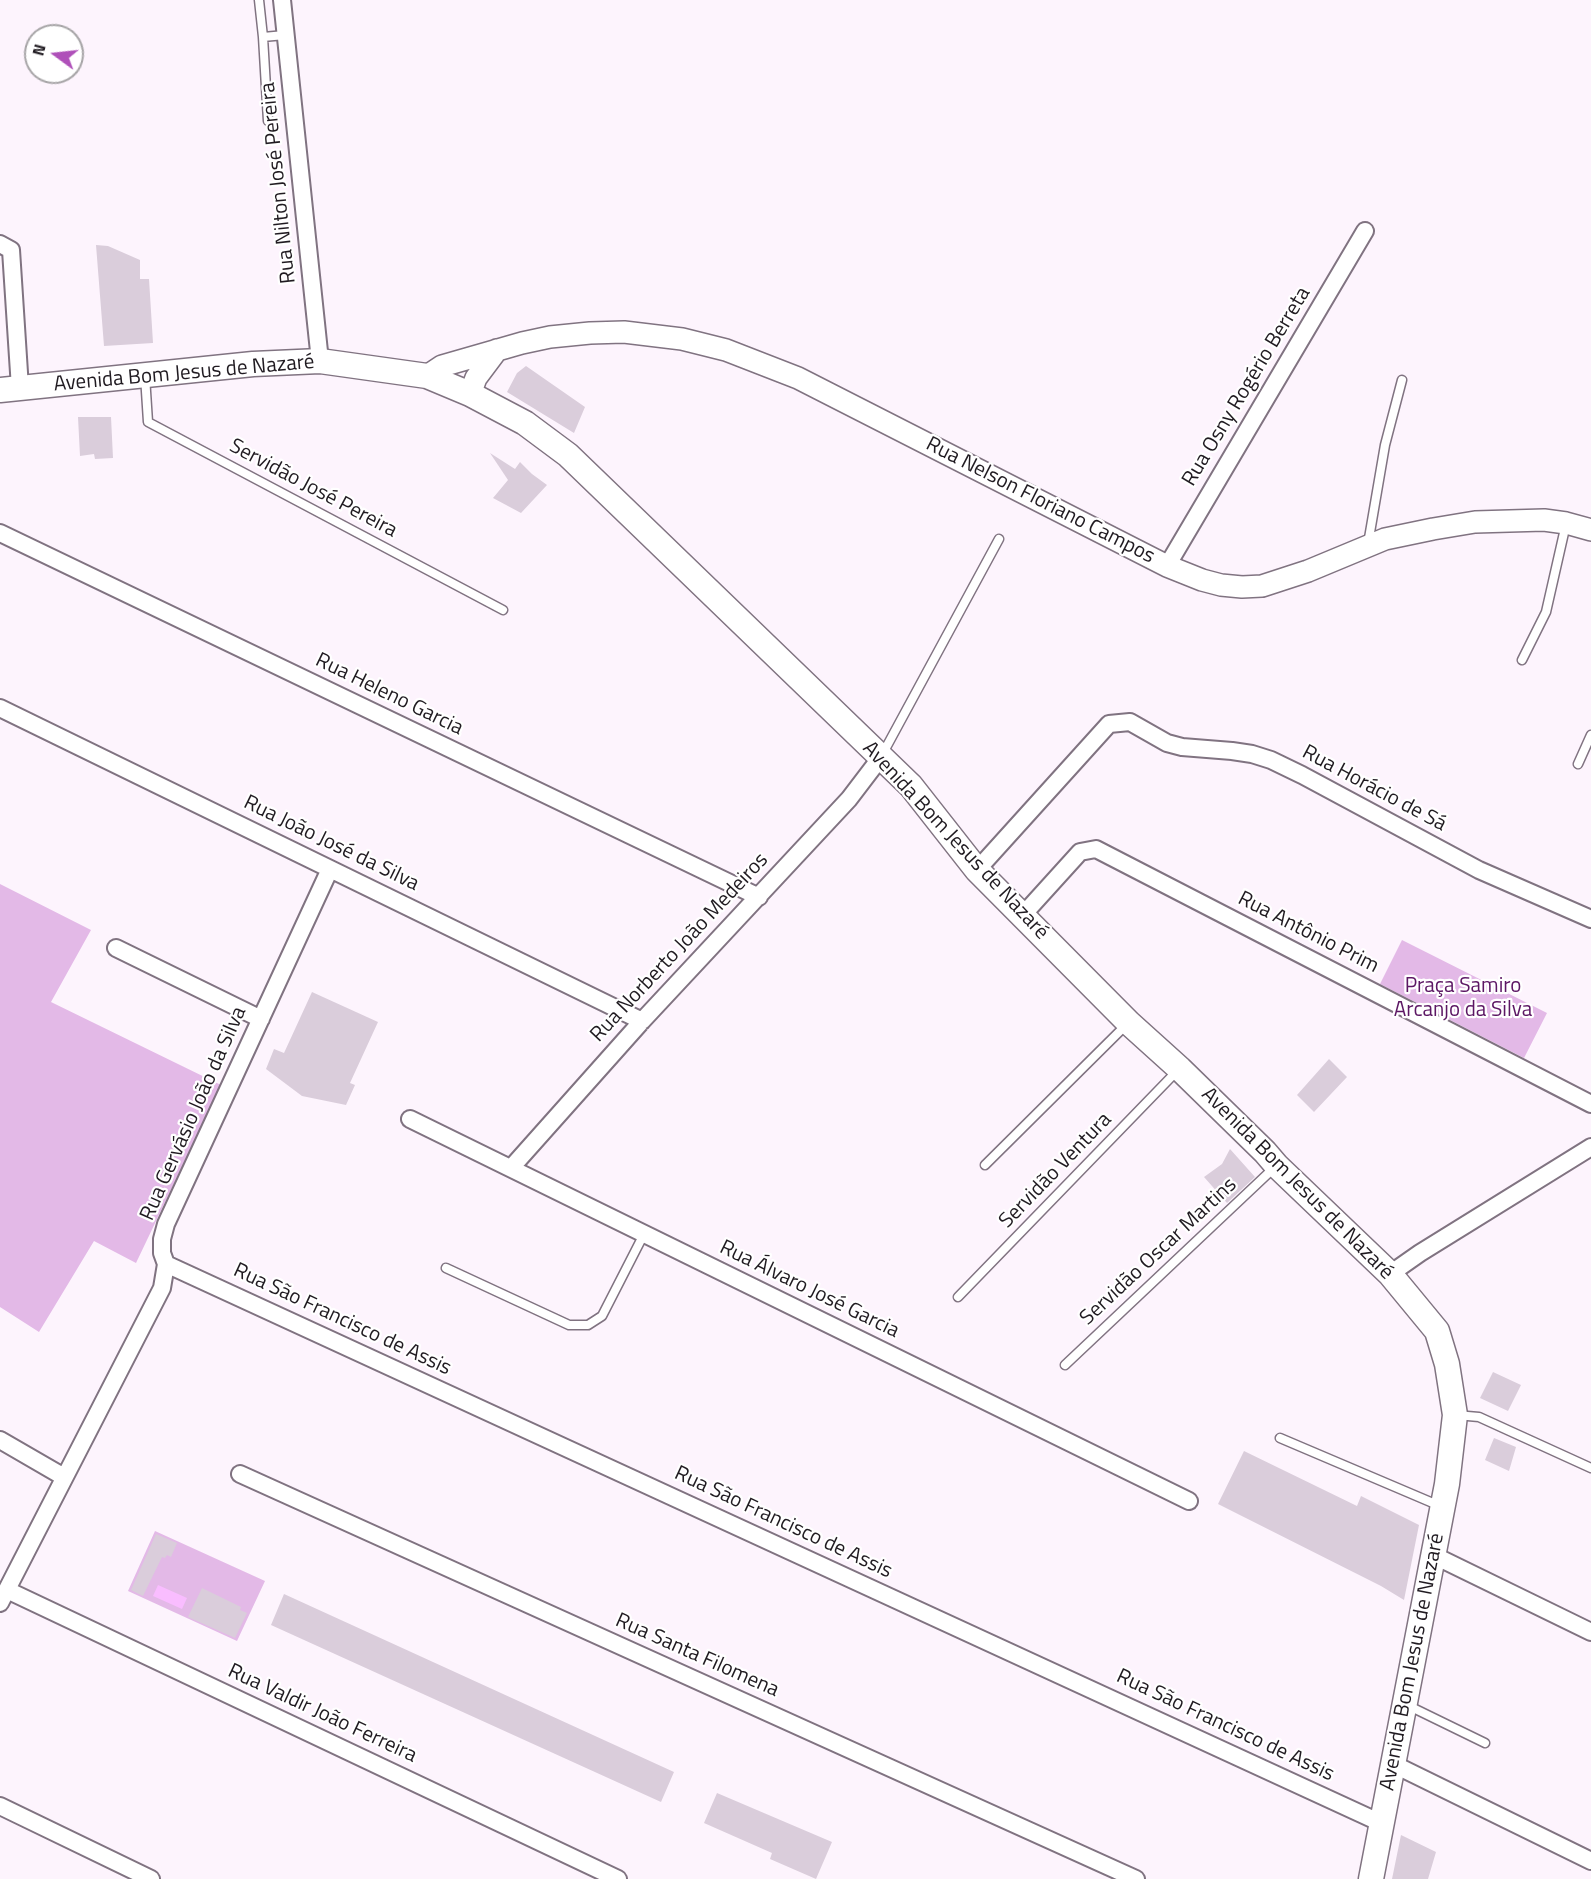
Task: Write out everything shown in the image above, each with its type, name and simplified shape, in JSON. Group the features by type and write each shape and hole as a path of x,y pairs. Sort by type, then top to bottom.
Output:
{"main road":[{"name":"Avenida Bom Jesus de Nazaré","path":"10,389 253,364 320,361 427,376 470,394 525,423 568,455 911,786 977,870 1022,916 1129,1023 1180,1069 1390,1274 1437,1331 1447,1364 1455,1415 1443,1508 1371,1879"}],"street":[{"name":"Rua Nilton José Pereira","path":"282,0 320,361"},
{"name":"Rua Osny Rogério Berreta","path":"1167,566 1365,231"},
{"path":"0,244 11,250 10,389"},
{"name":"Rua Nelson Floriano Campos","path":"427,376 442,366 550,337 624,332 682,339 726,350 798,378 1167,566 1221,585 1262,586 1308,571 1368,545 1406,533 1475,522 1544,520 1591,530"},
{"path":"470,394 476,378 497,350"},
{"name":"Rua Heleno Garcia","path":"0,533 759,897"},
{"name":"Rua João José da Silva","path":"0,708 642,1021"},
{"name":"Rua Horácio de Sá","path":"977,870 1109,724 1130,722 1167,743 1182,747 1252,754 1271,760 1479,870 1591,919"},
{"name":"Rua Norberto João Medeiros","path":"511,1168 642,1021 849,799 881,757"},
{"name":"Rua Antônio Prim","path":"1022,916 1080,852 1096,849 1591,1104"},
{"name":"Rua Gervásio João da Silva","path":"3,1597 162,1288 166,1264 162,1253 162,1239 166,1224 330,869"},
{"path":"116,948 261,1019"},
{"name":"Rua Álvaro José Garcia","path":"410,1119 1189,1501"},
{"path":"1390,1274 1420,1253 1588,1153"},
{"name":"Rua São Francisco de Assis","path":"166,1264 1381,1823"},
{"path":"0,1440 64,1477"},
{"name":"Rua Santa Filomena","path":"240,1474 1136,1879"},
{"path":"1433,1555 1591,1632"},
{"name":"Rua Valdir João Ferreira","path":"3,1597 618,1879"},
{"path":"1393,1764 1591,1861"},
{"path":"0,1806 151,1879"}],"lane":[{"path":"259,0 268,121"},
{"path":"263,37 285,35"},
{"name":"Servidão José Pereira","path":"144,375 148,422 503,610"},
{"path":"1368,545 1385,445 1402,380"},
{"path":"1522,660 1546,612 1566,523"},
{"path":"881,757 999,539"},
{"path":"1578,764 1591,735"},
{"path":"985,1165 1129,1023"},
{"name":"Servidão Ventura","path":"958,1298 1180,1069"},
{"name":"Servidão Oscar Martins","path":"1065,1365 1277,1166"},
{"path":"446,1269 569,1325 588,1325 602,1316 644,1234"},
{"path":"1455,1415 1479,1418 1591,1468"},
{"path":"1280,1438 1443,1508"},
{"path":"1404,1704 1485,1743"}],"green space":[{"path":"0,884 91,930 51,1002 221,1085 136,1263 94,1241 39,1332 0,1307"},
{"name":"Praça Samiro Arcanjo da Silva","path":"1402,940 1547,1013 1524,1058 1380,984"},
{"path":"155,1531 265,1581 237,1641 128,1591"}],"shaded area":[{"path":"158,1585 187,1598 182,1609 153,1596"}],"building":[{"path":"96,245 108,246 140,260 140,279 149,279 153,343 104,346"},
{"path":"526,366 585,407 574,433 507,392 517,373"},
{"path":"78,417 111,417 113,458 95,459 94,454 80,456"},
{"path":"490,453 515,469 520,462 547,485 521,513 493,498 508,480"},
{"path":"312,992 378,1022 350,1083 355,1085 346,1105 302,1096 266,1069 274,1049 284,1053"},
{"path":"1329,1059 1347,1077 1314,1112 1297,1095"},
{"path":"1230,1149 1255,1177 1227,1203 1204,1177 1222,1164"},
{"path":"1493,1372 1521,1385 1508,1411 1480,1398"},
{"path":"1494,1438 1516,1447 1509,1471 1485,1460"},
{"path":"1244,1451 1357,1506 1361,1496 1419,1525 1404,1600 1381,1586 1218,1504"},
{"path":"156,1534 177,1543 171,1557 167,1555 165,1558 162,1557 143,1596 131,1590"},
{"path":"202,1588 241,1607 240,1610 247,1613 235,1638 188,1617"},
{"path":"284,1594 674,1772 661,1802 271,1625"},
{"path":"717,1793 832,1842 816,1879 770,1859 772,1853 704,1823"},
{"path":"1401,1835 1436,1852 1428,1879 1392,1879"}]}
